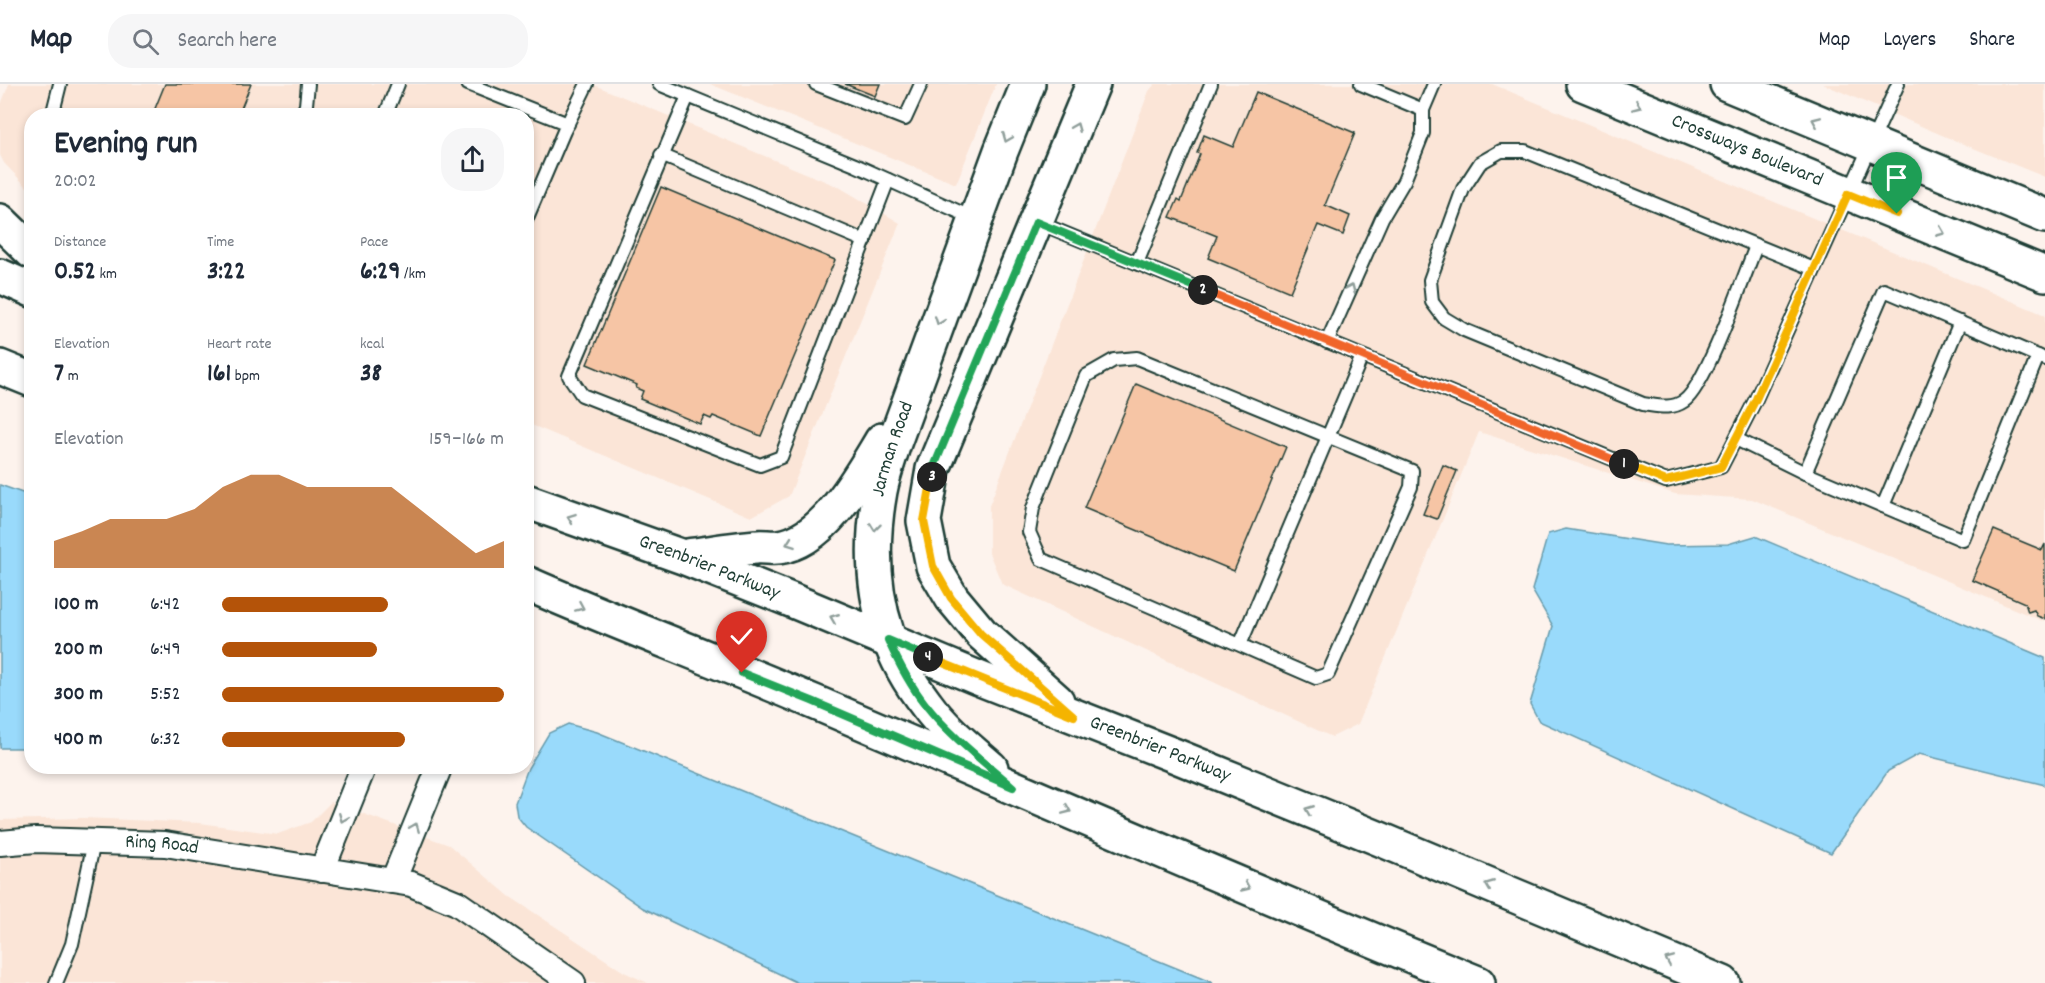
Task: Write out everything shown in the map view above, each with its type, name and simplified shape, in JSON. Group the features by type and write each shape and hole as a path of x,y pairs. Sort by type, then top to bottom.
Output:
{"main road":[{"name":"Jarman Road","path":"1013,787 967,747 925,704 895,656 888,640 876,585 874,538 880,490 915,385 1028,84"},
{"path":"1074,716 981,634 951,598 933,566 924,521 933,469 1094,84"},
{"name":"Crossways Boulevard","path":"1582,84 2045,274"},
{"path":"1726,84 2045,216"},
{"path":"0,221 24,244"},
{"path":"0,276 24,286"},
{"path":"0,367 24,377"},
{"path":"683,557 758,547 779,547 796,542 813,531 830,515 857,482 915,385"},
{"name":"Greenbrier Parkway","path":"534,504 683,557 1380,839 1723,983"},
{"path":"534,587 602,617 812,701 1258,892 1478,983"}],"street":[{"path":"322,870 361,774"},
{"path":"393,881 437,774"},
{"name":"Ring Road","path":"0,843 36,840 165,844 411,884 457,903 573,983"}],"lane":[{"path":"54,108 60,84"},
{"path":"305,108 308,84"},
{"path":"388,108 398,84"},
{"path":"468,84 528,108"},
{"path":"534,202 587,84"},
{"path":"659,84 977,219"},
{"path":"816,84 905,119 921,84"},
{"path":"1137,263 1211,84"},
{"path":"1361,84 1424,110"},
{"path":"1327,342 1382,218 1404,181 1423,133 1424,110 1434,84"},
{"path":"1036,222 1666,481 1721,467 1756,399 1898,84"},
{"path":"688,96 569,376 582,395 760,465 781,457 888,180"},
{"path":"534,110 568,124"},
{"path":"1756,246 1701,382 1684,401 1666,408 1643,404 1464,330 1444,318 1432,302 1430,280 1463,189 1480,163 1501,151 1525,151 1814,269"},
{"path":"662,155 865,241"},
{"path":"1736,439 1805,473 1963,540 2042,357 1884,290 1805,473"},
{"path":"1883,506 1960,322"},
{"path":"1240,645 1362,356"},
{"path":"1137,358 1412,471 1411,487 1328,674 1316,678 1240,645 1041,559 1029,532 1033,508 1086,376 1114,360 1137,358"},
{"path":"56,983 72,944 94,842"}],"shaded area":[{"path":"9,84 592,84 839,187 900,223 789,496 751,517 534,426 534,108 24,108 24,184 4,163 0,155 0,107"},
{"path":"710,84 996,84 956,184"},
{"path":"1155,84 1492,84 2045,315 2045,622 1752,499 1675,494 1479,432 1358,724 1332,737 1002,584 989,553 989,506 1149,91"},
{"path":"1823,84 2045,84 2045,177 1951,139"},
{"path":"331,802 449,845 509,896 624,972 648,983 0,983 0,820 83,818 200,823 278,834 311,822"}],"water":[{"path":"0,485 24,494 24,748 0,748"},
{"path":"1566,529 1666,545 1728,544 1755,536 2045,658 2045,785 1919,754 1888,771 1831,853 1539,721 1530,704 1553,626 1532,590 1548,534"},
{"path":"568,724 597,732 1213,983 798,983 643,908 526,827 517,816 515,803 526,774 534,774 534,758 549,733"}],"building":[{"path":"165,84 251,84 241,108 155,108"},
{"path":"845,84 880,84 875,96"},
{"path":"1256,92 1355,133 1325,205 1350,216 1343,235 1318,225 1290,292 1208,258 1217,236 1170,217 1178,199 1181,201 1200,154 1197,153 1204,135 1233,147"},
{"path":"661,187 835,260 761,436 713,416 711,419 704,416 700,424 640,399 643,391 636,388 637,385 587,364"},
{"path":"1136,384 1286,447 1234,571 1084,508"},
{"path":"1443,465 1457,471 1437,519 1423,514"},
{"path":"1994,530 2042,550 2045,544 2045,619 2037,616 2034,610 2028,612 2025,603 1972,580"}],"route":[{"path":"742,673 1013,787 967,747 925,704 895,656 888,640 1074,716 981,634 951,598 933,566 924,521 933,469 1036,222 1666,481 1721,467 1756,399 1848,194 1897,214"}]}
